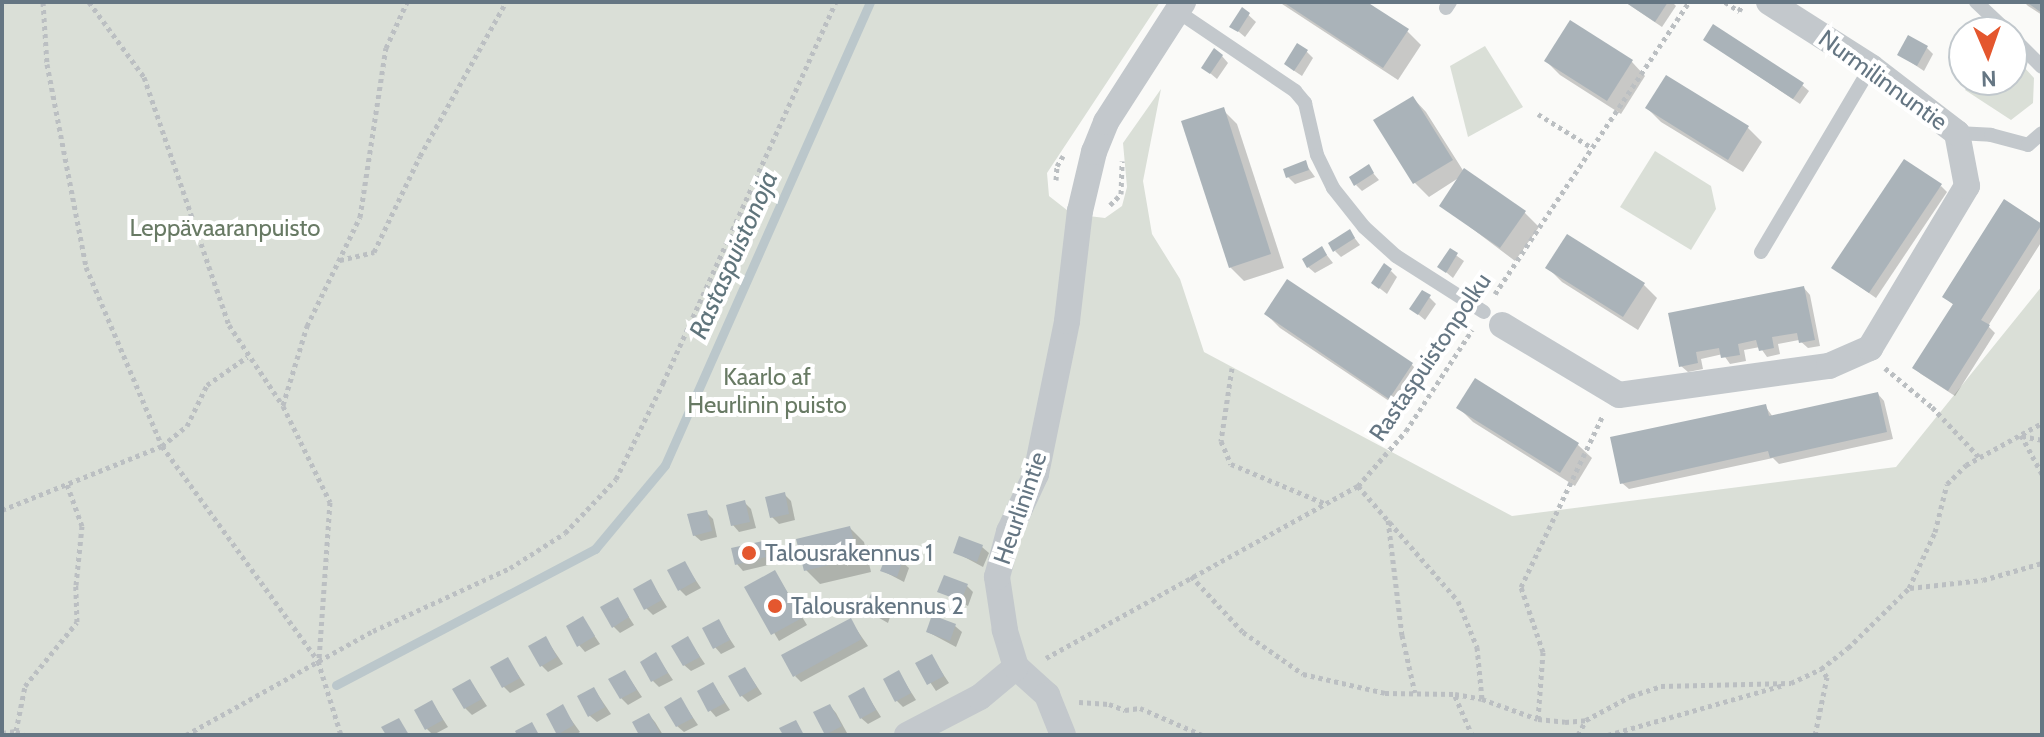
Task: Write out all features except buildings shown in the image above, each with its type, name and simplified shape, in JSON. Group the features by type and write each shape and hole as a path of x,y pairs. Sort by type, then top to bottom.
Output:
{"street":[{"name":"Nurmilinnuntie","path":"1769,2 1871,67 1957,133"},
{"name":"Heurlinintie","path":"1016,667 1005,630 997,577 1009,532 1036,474 1067,321 1080,211 1089,174 1106,122 1180,6"},
{"path":"1493,318 1619,395 1829,366 1870,348 1967,186 1957,133"},
{"path":"907,735 980,697 1016,667 1047,695 1063,735"}],"lane":[{"path":"1976,2 1991,16"},
{"path":"1180,6 1295,91 1305,103 1317,155 1333,188 1364,227 1396,256 1493,318"},
{"path":"1761,252 1871,67"},
{"path":"1957,133 1991,135 2028,145 2042,133"}],"path":[{"path":"43,2 47,64 86,267 162,446 318,661 341,735"},
{"path":"89,2 144,77 229,325 247,357 283,406 330,502 318,661"},
{"path":"283,406 307,326 360,217 386,48 407,2"},
{"path":"339,260 374,252 420,156 506,2"},
{"path":"186,735 373,631 510,568 565,533 616,479 663,383 836,2"},
{"name":"Rastaspuistonpolku","path":"1016,667 1056,655 1191,576 1358,486 1406,431 1493,318 1591,147 1689,2"},
{"path":"1725,2 1739,11"},
{"path":"1538,114 1591,147"},
{"path":"1864,351 1932,407 1980,458"},
{"path":"2,510 162,446 187,426 207,385 247,357"},
{"path":"1232,368 1221,441 1231,464 1325,503"},
{"path":"1538,719 1543,652 1521,587 1614,392"},
{"path":"1608,735 1791,683 1821,669 1878,622 1909,588 1935,532 1947,484 1980,458 2042,423"},
{"path":"2021,435 2042,440"},
{"path":"2021,435 2042,474"},
{"path":"16,731 25,686 77,622 76,585 82,526 67,484"},
{"path":"1358,486 1458,601 1477,647 1482,699"},
{"path":"1388,519 1402,635 1415,693"},
{"path":"1909,588 1983,580 2042,563"},
{"path":"1191,576 1243,632 1303,674 1385,693 1455,694 1482,699 1538,719 1586,720 1631,696 1661,686 1791,683"},
{"path":"1815,735 1827,677 1821,669"},
{"path":"1455,694 1472,735"},
{"path":"1047,695 1109,704 1125,710 1140,708 1202,735"},
{"path":"1578,735 1586,720"},
{"path":"2,733 16,731 24,735"}],"green space":[{"name":"Kaarlo af Heurlinin puisto","path":"2,2 1160,2 1047,173 1049,196 1072,214 1105,218 1122,206 1127,187 1123,143 1161,89 1143,181 1152,234 1180,279 1204,352 1512,516 1896,467 2042,286 2042,735 2,735"},
{"path":"1485,46 1523,107 1468,137 1450,66"},
{"path":"2028,71 2034,78 2033,103 2011,120 1974,96 2028,96"},
{"path":"1655,151 1711,186 1716,209 1691,250 1620,207"}],"waterway":[{"name":"Rastaspuistonoja","path":"336,685 595,549 665,465 870,2"}],"place":[{"name":"Talousrakennus 1","path":"749,553"},
{"name":"Talousrakennus 2","path":"775,606"}],"park label":[{"name":"Leppävaaranpuisto","path":"225,228"}]}
